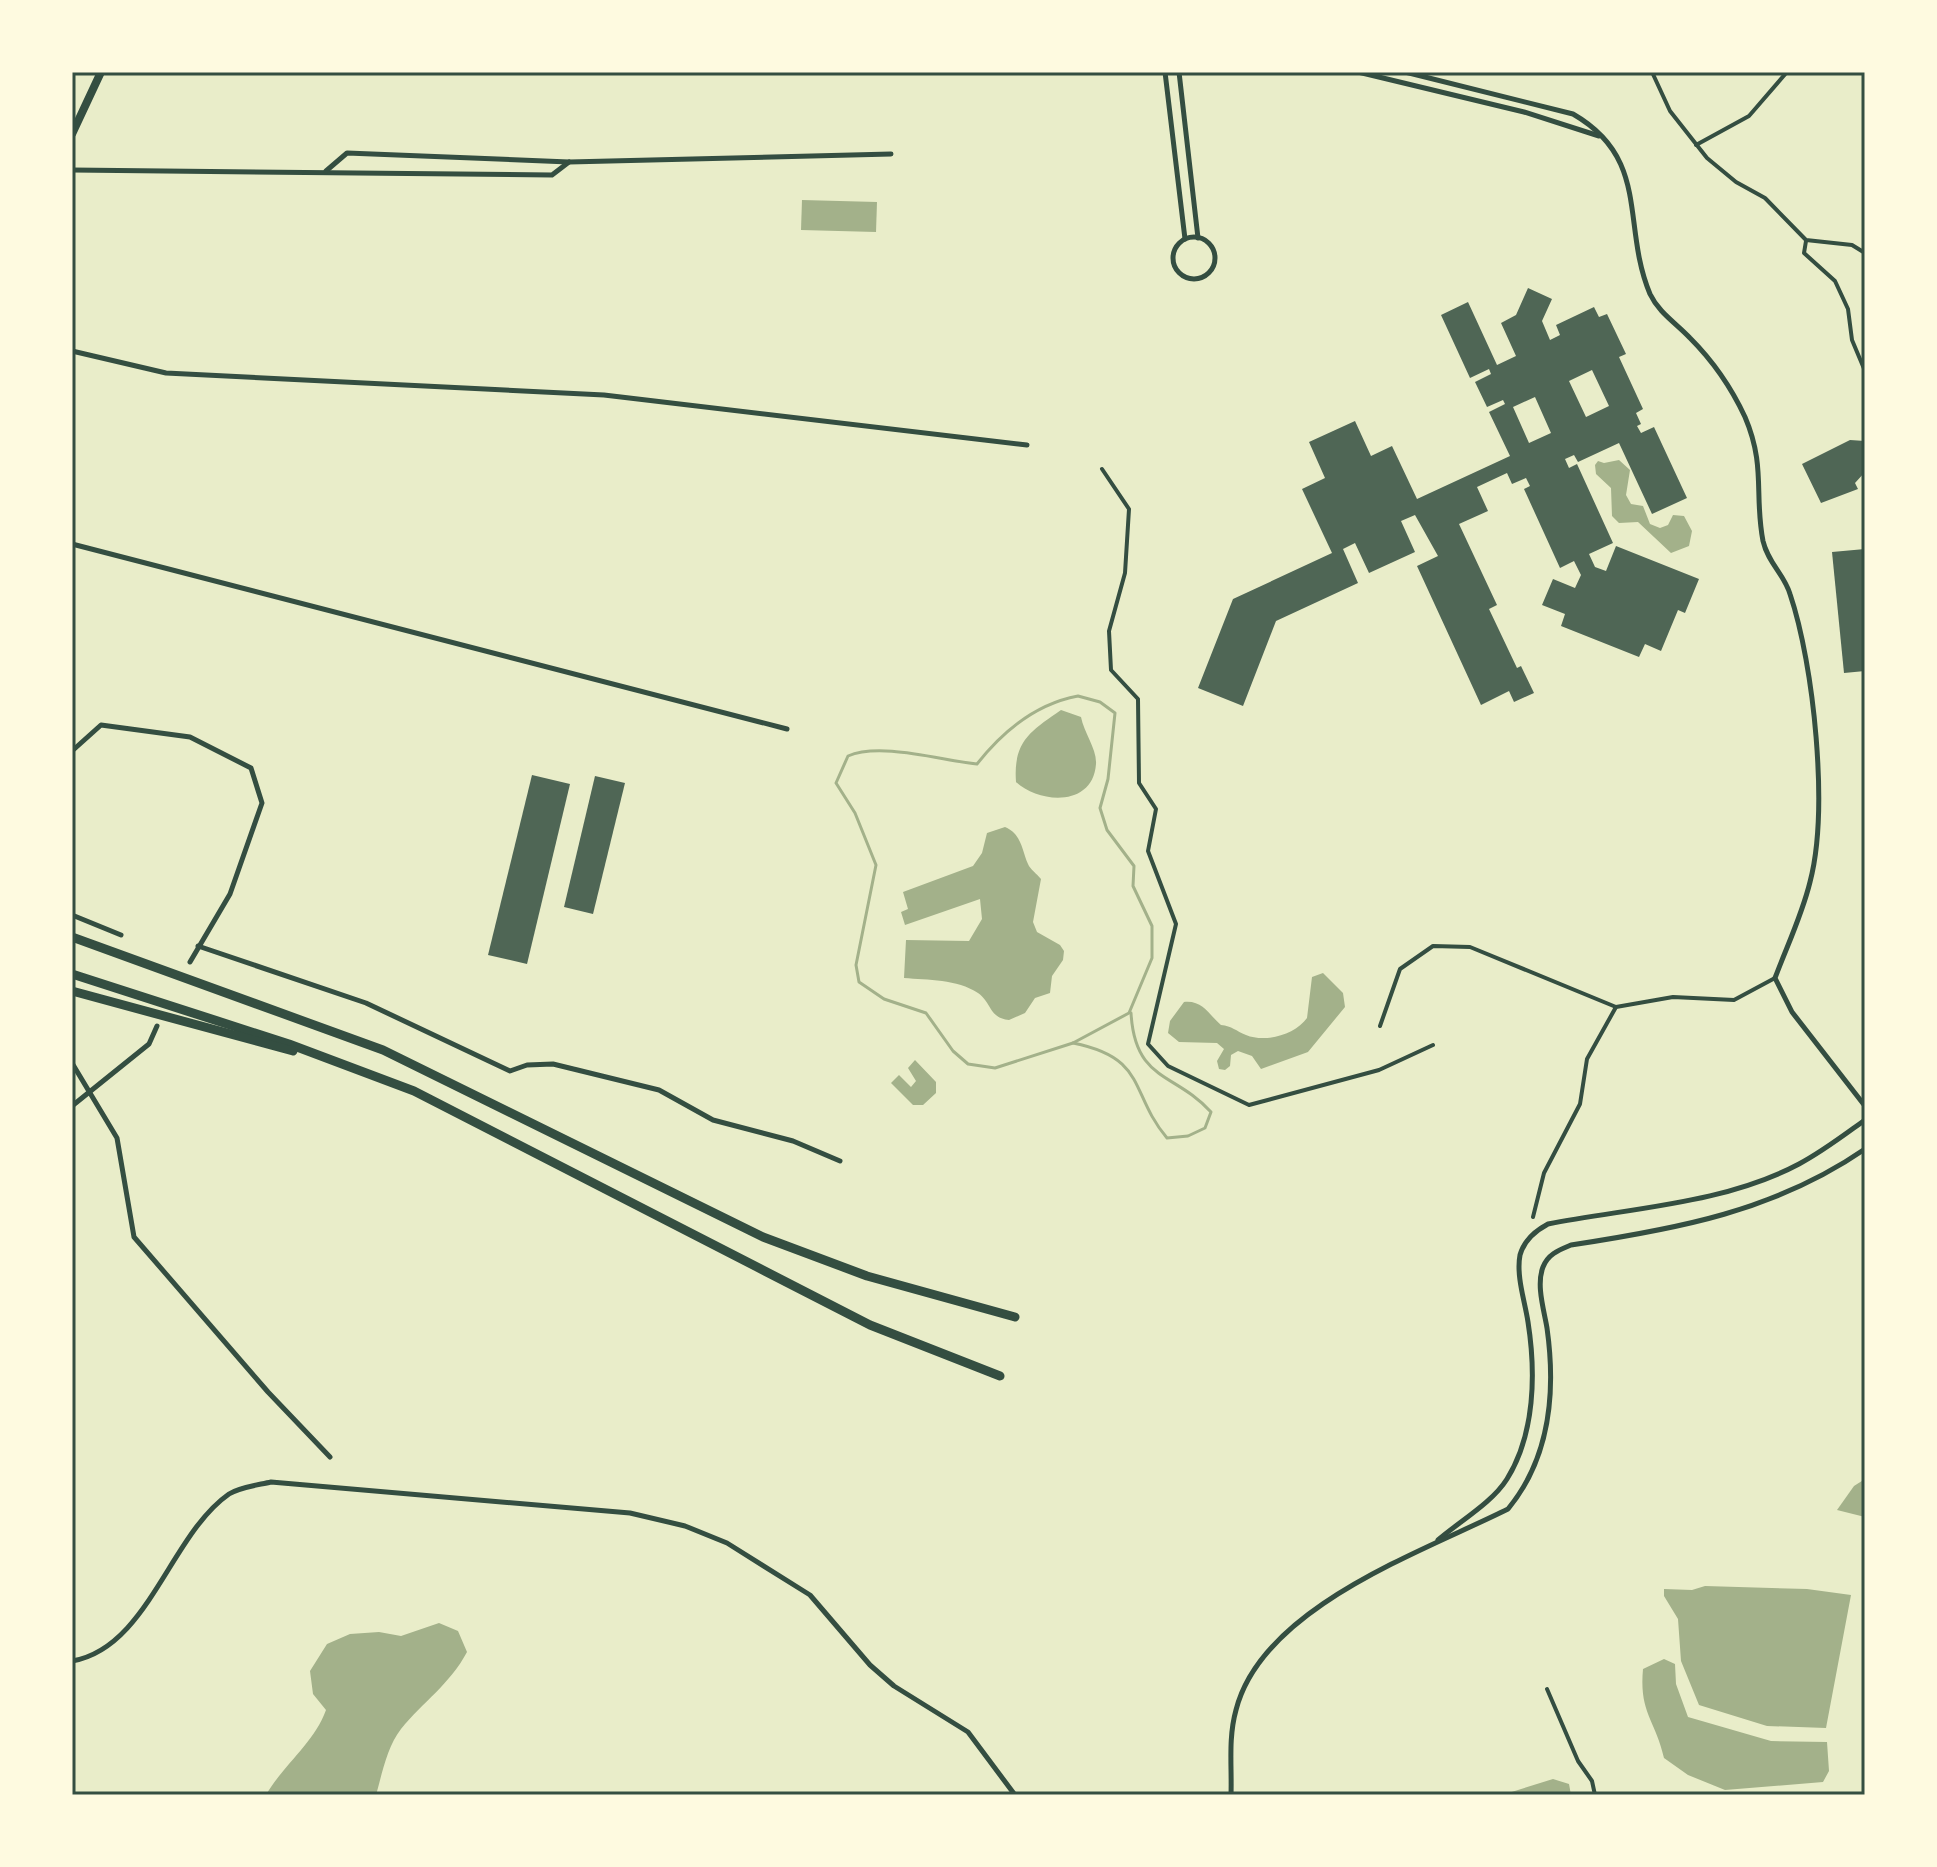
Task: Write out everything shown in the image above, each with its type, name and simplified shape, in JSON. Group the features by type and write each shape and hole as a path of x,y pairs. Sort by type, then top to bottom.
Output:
{"highway":[{"path":"75,938 383,1050 648,1184 803,1253 1015,1317"},
{"path":"72,974 414,1091 870,1325 1000,1376"},
{"path":"72,991 345,1065"}],"main road":[{"path":"72,134 101,72"}],"street":[{"path":"1165,72 1185,239"},
{"path":"1179,72 1198,238"},
{"path":"1358,72 1524,112 1582,133 1600,136"},
{"path":"1380,1026 1400,969 1433,946 1470,947 1616,1007 1673,997 1734,1000 1775,978 1811,880 1817,833 1814,743 1805,660 1790,592 1769,562 1763,539 1761,466 1744,416 1710,359 1664,316 1651,296 1643,272 1628,177 1615,150 1590,124 1573,114 1405,72"},
{"path":"1652,72 1670,111 1696,145 1736,182 1765,198 1806,240 1852,245 1865,253"},
{"path":"1696,145 1749,116 1787,72"},
{"path":"326,171 347,153 569,162 891,154"},
{"path":"72,170 552,175 569,162"},
{"path":"1198,238 1210,245 1215,258 1210,271 1198,279 1185,278 1175,268 1175,249 1185,239 1198,238"},
{"path":"1806,240 1804,253 1835,281 1848,309 1852,340 1865,371"},
{"path":"72,351 166,373 604,395 1027,445"},
{"path":"1102,469 1129,509 1125,573 1109,631 1111,670 1138,699 1139,783 1156,809 1148,851 1176,924 1148,1044 1168,1066 1249,1105 1379,1070 1433,1045"},
{"path":"72,544 787,729"},
{"path":"72,751 101,725 140,728 190,737 251,768 262,803 230,894 190,962"},
{"path":"72,915 121,935"},
{"path":"198,946 366,1003 510,1071 527,1065 553,1064 659,1090 713,1120 793,1141 840,1161"},
{"path":"1775,978 1792,1012 1865,1106"},
{"path":"1533,1217 1544,1173 1580,1104 1587,1059 1616,1007"},
{"path":"72,1106 149,1044 157,1026"},
{"path":"72,1063 117,1138 134,1237 268,1392 330,1457"},
{"path":"1431,1545 1493,1497 1507,1479 1527,1430 1532,1374 1521,1253 1535,1231 1548,1224 1722,1192 1759,1180 1798,1165 1865,1120"},
{"path":"1231,1795 1229,1745 1236,1708 1249,1678 1275,1644 1348,1587 1508,1509 1536,1466 1550,1403 1548,1340 1540,1282 1543,1266 1552,1253 1571,1245 1673,1227 1790,1194 1830,1173 1865,1149"},
{"path":"72,1661 104,1652 132,1620 208,1511 232,1491 271,1482 630,1513 685,1526 727,1543 810,1595 886,1679 968,1732 1015,1795"},
{"path":"1547,1689 1578,1761 1592,1781 1595,1795"}],"shaded area":[{"path":"802,200 877,202 876,232 801,230"},
{"path":"1619,460 1630,470 1626,495 1631,504 1643,506 1650,524 1660,528 1668,525 1673,515 1684,516 1692,531 1689,546 1671,553 1638,522 1619,523 1612,516 1611,488 1596,474 1595,465 1598,461"},
{"path":"1061,710 1081,717 1094,753 1096,764 1093,778 1086,788 1076,794 1064,797 1038,795 1016,782 1018,756 1026,738"},
{"path":"1005,827 1018,838 1029,866 1041,879 1033,922 1037,932 1060,945 1064,951 1063,960 1052,976 1050,993 1035,998 1025,1013 1009,1020 994,1013 983,997 970,988 942,981 904,978 906,940 969,941 982,919 980,899 905,925 901,912 908,909 903,892 973,866 982,853 987,833"},
{"path":"1323,973 1343,993 1345,1007 1308,1052 1261,1069 1252,1056 1238,1051 1231,1055 1230,1066 1225,1070 1219,1069 1217,1061 1224,1049 1217,1043 1179,1042 1168,1033 1170,1021 1184,1002 1191,1002 1201,1006 1221,1025 1246,1035 1270,1038 1287,1033 1307,1018 1312,977"},
{"path":"915,1060 936,1082 936,1093 923,1105 913,1105 891,1083 899,1075 911,1087 916,1081 908,1068"},
{"path":"1865,1479 1865,1517 1837,1510 1854,1486"},
{"path":"1705,1586 1807,1589 1851,1595 1826,1728 1767,1726 1699,1705 1681,1661 1678,1619 1664,1596 1664,1589 1692,1590"},
{"path":"439,1623 458,1631 467,1652 453,1674 396,1736 376,1795 266,1795 314,1733 326,1710 313,1694 310,1671 327,1644 350,1634 379,1632 401,1636"},
{"path":"1664,1659 1675,1664 1676,1684 1688,1717 1771,1741 1827,1742 1829,1771 1823,1782 1725,1790 1688,1775 1664,1758 1643,1696 1642,1684 1643,1669"},
{"path":"1553,1779 1569,1784 1571,1795 1502,1795"}],"building":[{"path":"1528,288 1552,299 1542,321 1550,340 1560,335 1556,325 1594,307 1599,317 1607,314 1626,354 1619,357 1643,409 1636,413 1641,424 1637,426 1641,433 1654,427 1687,498 1652,514 1619,443 1578,462 1574,455 1565,459 1569,468 1577,464 1613,543 1589,554 1595,567 1606,571 1616,546 1699,579 1685,613 1678,610 1661,651 1645,644 1639,657 1561,626 1565,614 1542,605 1553,579 1575,588 1581,575 1574,561 1560,568 1524,489 1530,486 1526,478 1512,484 1507,473 1477,487 1488,511 1459,524 1497,605 1489,609 1517,668 1521,666 1534,693 1514,702 1509,691 1481,705 1417,566 1438,556 1415,515 1401,521 1415,552 1369,573 1355,543 1343,549 1358,583 1276,621 1243,706 1198,688 1233,599 1332,553 1302,489 1325,478 1309,442 1355,421 1371,456 1392,446 1417,499 1510,456 1489,412 1505,404 1503,400 1487,407 1475,382 1491,374 1489,369 1470,378 1441,315 1468,302 1497,365 1516,356 1501,323 1516,315","holes":["1592,370 1609,406 1586,417 1569,381","1535,397 1551,433 1529,443 1513,407"]},
{"path":"1850,440 1865,441 1865,472 1855,483 1858,489 1821,503 1802,464"},
{"path":"1865,549 1865,671 1844,673 1832,552"},
{"path":"532,775 570,784 527,964 488,955"},
{"path":"595,776 625,783 593,914 564,907"}],"waterway":[{"path":"1078,696 1100,702 1115,713 1108,779 1100,808 1107,830 1134,866 1133,886 1152,926 1152,958 1129,1013 1073,1043 995,1068 968,1064 953,1051 926,1013 884,999 859,982 856,965 876,865 855,813 836,783 848,756 861,752 893,751 977,764 1009,730 1034,712 1078,696"},
{"path":"1073,1043 1114,1058 1126,1068 1167,1138 1188,1136 1205,1128 1211,1112 1149,1064 1140,1052 1131,1013"}]}
